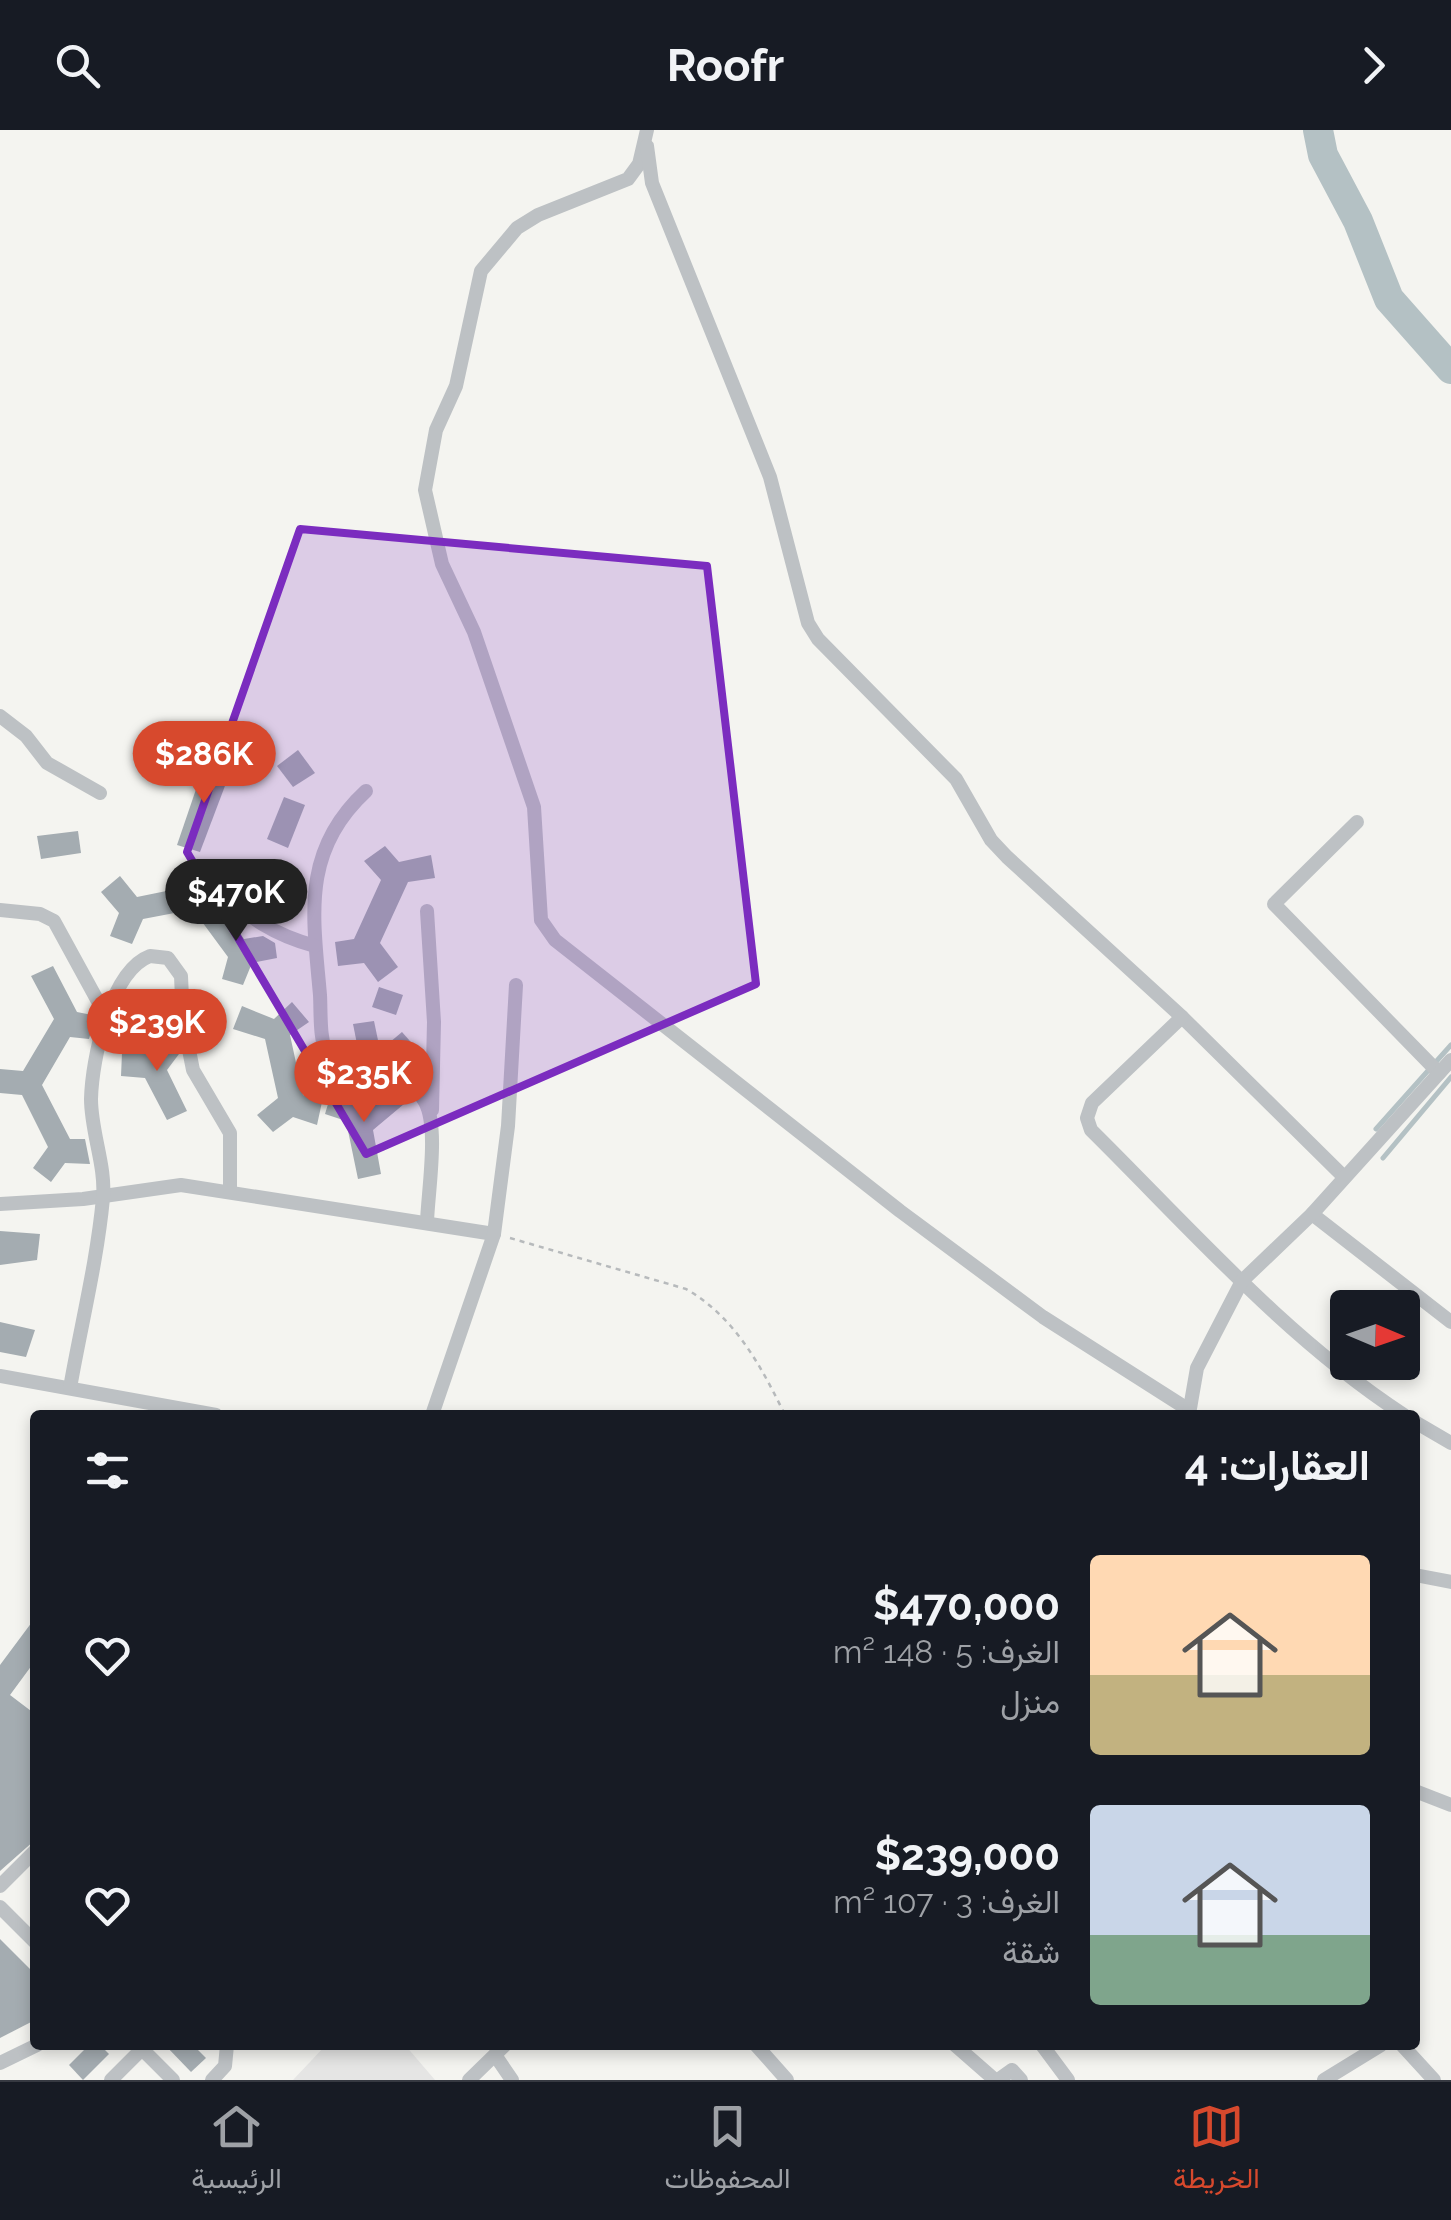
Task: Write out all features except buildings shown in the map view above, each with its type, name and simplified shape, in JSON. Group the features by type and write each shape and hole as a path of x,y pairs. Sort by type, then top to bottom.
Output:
{"street":[{"path":"647,130 652,184 770,477 808,623 818,639 956,779 990,840 1182,1017 1344,1176"},
{"path":"647,130 638,164 628,179 527,221 482,271 456,386 436,430 425,490 442,564 468,617 534,806 540,920 555,940 900,1212 1042,1317 1186,1410"},
{"path":"0,716 66,778 100,793"},
{"path":"366,790 345,810 323,848 314,892 328,1056 340,1066 391,1070 409,1081 432,1115"},
{"path":"1357,822 1274,904 1439,1073"},
{"path":"220,887 242,912 267,928 316,946"},
{"path":"0,910 40,914 54,920 106,1016"},
{"path":"427,911 434,1022 427,1222"},
{"path":"70,1388 104,1194 91,1100 106,1016 142,959 160,956 176,966 193,1070 230,1133 230,1191"},
{"path":"434,1410 494,1234 508,1126 516,986"},
{"path":"1182,1017 1092,1103 1088,1118 1091,1130 1242,1281 1338,1366 1397,1410"},
{"path":"1189,1410 1197,1368 1242,1281 1312,1214 1451,1060"},
{"path":"0,1204 182,1184 494,1234"},
{"path":"1312,1214 1451,1322"},
{"path":"0,1376 189,1410"},
{"path":"1420,1425 1451,1443"},
{"path":"1420,1576 1451,1582"},
{"path":"1420,1793 1451,1805"},
{"path":"0,1886 30,1856"},
{"path":"0,1907 30,1937"},
{"path":"0,2063 30,2048"},
{"path":"111,2080 137,2050"},
{"path":"143,2050 173,2080"},
{"path":"212,2080 226,2066 227,2050"},
{"path":"469,2080 500,2050 512,2080"},
{"path":"761,2050 788,2080"},
{"path":"961,2050 997,2080 1012,2070 1021,2080"},
{"path":"1046,2050 1068,2080"},
{"path":"1324,2080 1373,2050"},
{"path":"1407,2050 1434,2080"}],"path":[{"path":"494,1234 556,1248 706,1300 740,1337 782,1410"}],"highlighted area":[{"path":"300,529 707,566 756,984 366,1154 187,852"}],"shaded area":[{"path":"321,2050 409,2050 435,2080 293,2080"}],"waterway":[{"path":"1318,130 1323,155 1358,221 1389,299 1451,369"},
{"path":"1376,1129 1451,1045"},
{"path":"1383,1158 1451,1077"}]}
